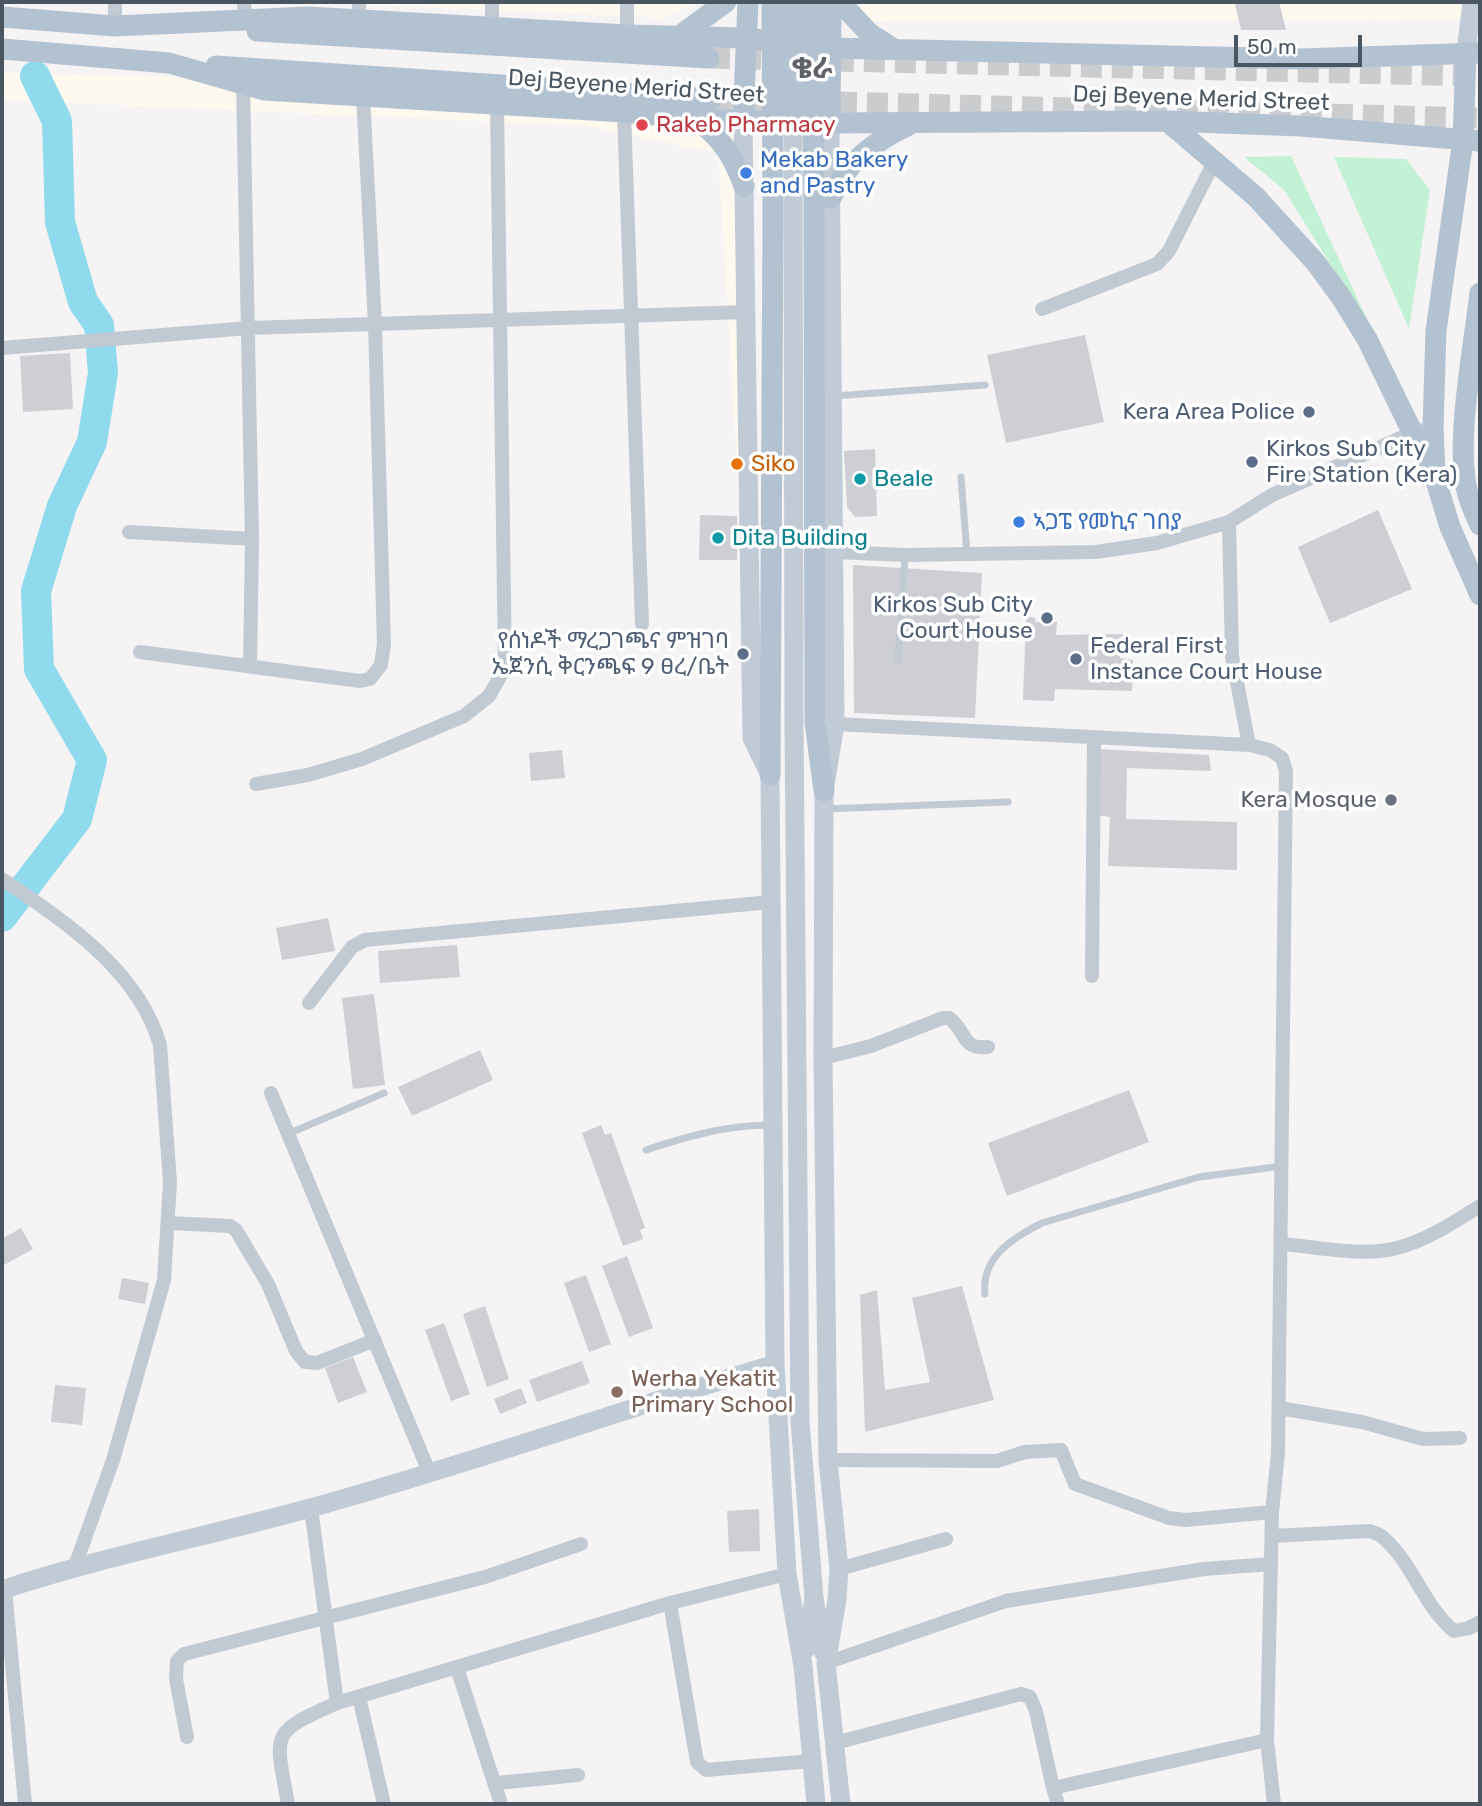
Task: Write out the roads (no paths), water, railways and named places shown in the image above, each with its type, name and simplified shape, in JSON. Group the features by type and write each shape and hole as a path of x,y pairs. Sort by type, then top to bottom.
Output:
{"main road":[{"path":"678,37 726,2"},
{"path":"748,2 743,122 752,738 770,775"},
{"path":"772,2 774,214 770,775 775,1364 787,1574 803,1666 816,1804"},
{"path":"792,2 793,723 800,1421 814,1598 825,1663 841,1804"},
{"path":"812,2 815,722 824,800 823,1058 828,1460 839,1569 837,1600 825,1663"},
{"path":"824,800 835,724 831,2"},
{"path":"840,2 869,33 896,50"},
{"path":"1436,481 1433,426 1436,331 1471,140 1472,2"},
{"name":"Dej Beyene Merid Street","path":"2,17 116,26 245,10 359,11 492,29 746,38 831,48 1300,59 1473,52"},
{"path":"116,26 306,33 709,58"},
{"name":"Dej Beyene Merid Street","path":"2,49 169,63 264,90 743,122 1167,121 1301,126 1471,140"},
{"path":"169,63 712,99"},
{"path":"695,119 721,138 744,186"},
{"path":"1167,121 1256,197 1316,263 1361,327 1436,481 1450,527 1480,595"},
{"path":"831,198 839,178 852,162 887,135 914,123"},
{"path":"1480,293 1465,436 1465,478 1472,507 1480,524"},
{"path":"1433,426 1465,436"},
{"path":"4,1589 75,1566 312,1508 430,1474 775,1364"},
{"path":"803,1666 814,1598"}],"street":[{"path":"115,2 116,26"},
{"path":"492,2 492,29"},
{"path":"627,2 627,35"},
{"path":"243,83 252,539 250,665"},
{"path":"140,652 360,681 370,679 381,665 384,644 375,324 363,96"},
{"path":"256,784 308,775 362,759 464,716 489,696 505,668 497,105"},
{"path":"624,112 634,314 633,389 642,624"},
{"path":"1042,309 1157,264 1169,251 1215,160"},
{"path":"2,348 249,328 746,312"},
{"path":"834,552 967,555 1096,552 1157,543 1229,522 1272,495 1411,432 1433,426"},
{"path":"1229,522 1232,656 1249,745"},
{"path":"129,532 252,539"},
{"path":"835,724 1094,740 1249,745 1270,750 1282,758 1286,771 1282,1244 1267,1740 1274,1804"},
{"path":"1092,976 1094,740"},
{"path":"7,883 72,927 105,959 130,989 154,1025 160,1045 167,1111 170,1223 164,1280 113,1460 75,1566"},
{"path":"309,1003 352,947 365,940 771,902"},
{"path":"823,1058 871,1046 943,1018 949,1018 956,1023 970,1046 988,1046"},
{"path":"271,1093 290,1133 430,1474"},
{"path":"1282,1244 1370,1251 1396,1248 1445,1228 1480,1206"},
{"path":"170,1223 222,1225 236,1230 268,1284 296,1351 305,1362 317,1363 375,1340"},
{"path":"1279,1408 1362,1422 1423,1439 1460,1438"},
{"path":"828,1460 997,1461 1025,1452 1061,1450 1064,1451 1075,1484 1169,1518 1186,1520 1272,1512"},
{"path":"312,1508 337,1703"},
{"path":"1272,1536 1370,1531 1388,1541 1423,1588 1443,1622 1454,1631 1480,1622"},
{"path":"839,1569 946,1539"},
{"path":"187,1737 176,1679 177,1661 184,1654 326,1620 485,1577 581,1544"},
{"path":"825,1663 1006,1601 1204,1569 1271,1564"},
{"path":"288,1804 279,1746 283,1731 295,1722 337,1703 670,1603 787,1574"},
{"path":"4,1589 26,1804"},
{"path":"670,1603 697,1762 706,1770 811,1761"},
{"path":"457,1668 497,1783 501,1804"},
{"path":"835,1743 1021,1695 1030,1698 1036,1711 1058,1804"},
{"path":"359,1697 384,1804"},
{"path":"1053,1788 1267,1740"},
{"path":"497,1783 578,1774"}],"lane":[{"path":"834,396 985,385"},
{"path":"961,477 967,555"},
{"path":"898,660 905,555"},
{"path":"824,800 1008,802"},
{"path":"290,1133 384,1093"},
{"path":"646,1150 700,1132 738,1125 773,1125"},
{"path":"985,1294 983,1278 992,1260 1023,1232 1042,1223 1199,1177 1283,1166"}],"waterway":[{"path":"2,917 77,819 92,760 39,669 36,591 62,506 92,442 103,373 99,325 83,302 60,222 57,121 35,76"}],"tunnel":[{"path":"709,58 1480,76"},
{"path":"712,99 1480,118"}],"place":[{"name":"Rakeb Pharmacy","path":"642,125"},
{"name":"Mekab Bakery and Pastry","path":"746,173"},
{"name":"Kera Area Police","path":"1309,412"},
{"name":"Kirkos Sub City Fire Station (Kera)","path":"1252,462"},
{"name":"Siko","path":"737,464"},
{"name":"Beale","path":"860,479"},
{"name":"ኣጋፔ የመኪና ገበያ","path":"1019,522"},
{"name":"Dita Building","path":"718,538"},
{"name":"Kirkos Sub City Court House","path":"1047,618"},
{"name":"የሰነዶች ማረጋገጫና ምዝገባ ኤጀንሲ ቅርንጫፍ 9 ፀረ/ቤት","path":"743,654"},
{"name":"Federal First Instance Court House","path":"1076,659"},
{"name":"Kera Mosque","path":"1391,800"},
{"name":"Werha Yekatit Primary School","path":"617,1392"}],"district":[{"name":"ቄራ","path":"812,69"}]}
